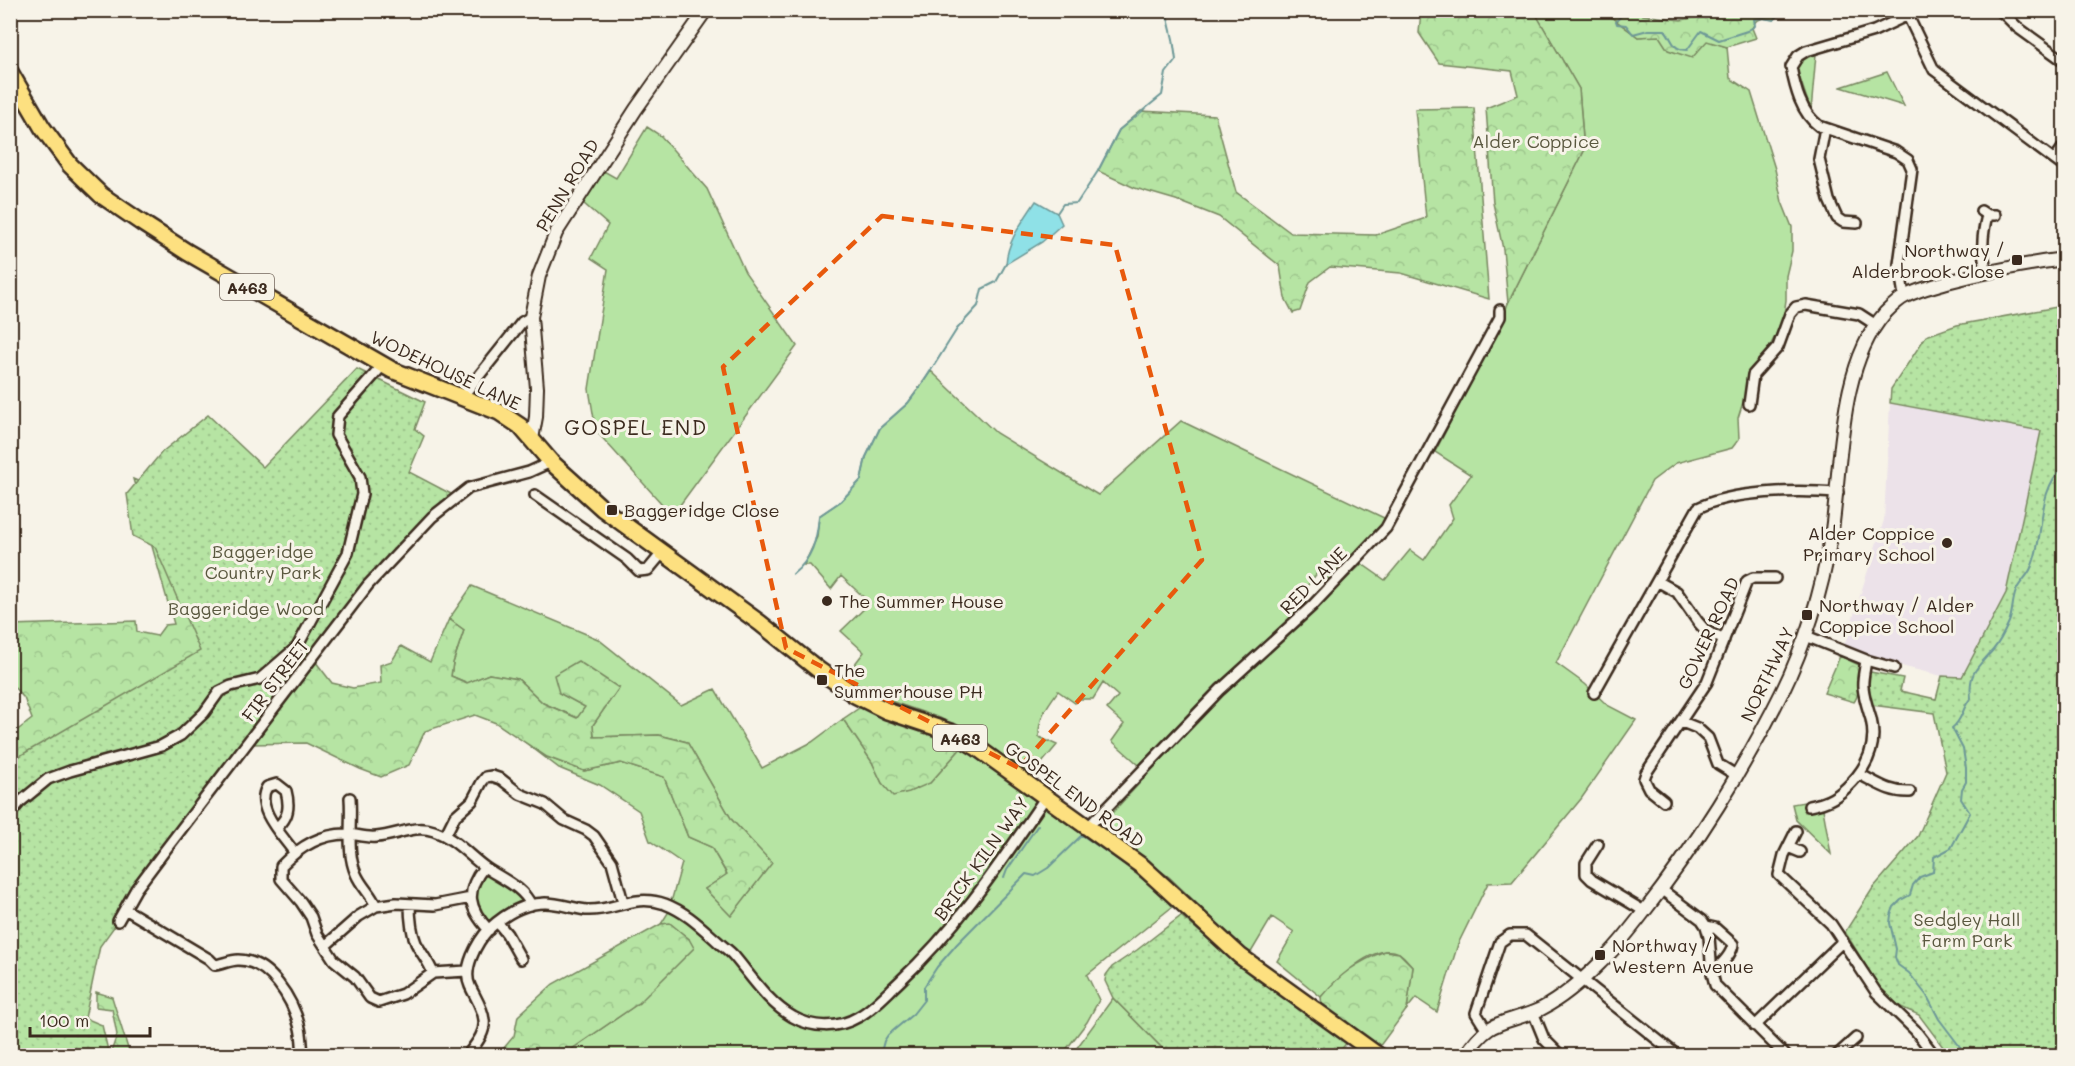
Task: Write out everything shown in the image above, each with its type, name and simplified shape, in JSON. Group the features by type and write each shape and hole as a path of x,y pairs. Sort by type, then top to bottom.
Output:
{"main road":[{"name":"WODEHOUSE LANE","path":"10,72 49,136 70,165 101,195 187,252 383,365 500,412 520,426 532,440"},
{"name":"GOSPEL END ROAD","path":"532,440 552,462 603,509 820,671 855,694 887,711 953,733 976,747 1143,867 1240,956 1379,1056"}],"street":[{"name":"PENN ROAD","path":"532,440 537,388 531,317 539,276 556,232 631,117 706,10"},
{"path":"1904,296 1899,264 1912,169 1908,160 1896,152 1825,128 1812,121 1806,113 1791,67 1793,61 1806,51 1874,31 1919,10"},
{"path":"2001,10 2017,27 2064,61"},
{"path":"1908,16 1934,70 2064,167"},
{"path":"1825,128 1819,159 1829,200 1837,218 1843,222 1857,223"},
{"path":"2055,159 2064,146"},
{"path":"1987,272 1982,239 1988,214"},
{"name":"NORTHWAY","path":"1465,1056 1474,1041 1486,1029 1551,1003 1606,957 1662,890 1736,775 1782,692 1806,636 1823,576 1838,493 1842,443 1853,378 1857,361 1876,325 1887,311 1904,296 1919,290 2026,263 2064,259"},
{"path":"1749,404 1753,375 1778,346 1790,314 1796,307 1806,305 1859,314 1876,325"},
{"name":"RED LANE","path":"1088,827 1220,690 1312,606 1386,528 1500,317 1500,310"},
{"path":"462,397 522,322 531,317"},
{"path":"10,814 20,802 48,779 161,746 181,735 204,713 219,692 231,686 260,679 297,647 348,553 362,494 360,477 336,435 338,416 383,365"},
{"name":"FIR STREET","path":"118,921 136,889 166,849 376,577 432,517 469,488 529,472 552,462"},
{"path":"1594,693 1698,508 1738,496 1794,491 1838,493"},
{"path":"535,495 627,559 639,571 648,570 663,552"},
{"name":"GOWER ROAD","path":"1664,801 1648,789 1644,779 1707,682 1747,581 1753,578 1775,578"},
{"path":"1657,581 1677,592 1706,631 1724,640"},
{"path":"1806,636 1866,660 1894,668"},
{"path":"1809,806 1826,803 1841,794 1859,774 1869,758 1874,740 1863,687 1866,660"},
{"path":"1682,722 1697,728 1708,738 1718,764 1736,775"},
{"path":"1859,774 1887,789 1899,793 1910,792"},
{"path":"444,836 454,816 472,801 486,777 501,779 520,794 545,804 564,820 594,836 612,862 623,902"},
{"path":"350,798 353,863 356,875 371,894 376,906"},
{"name":"BRICK KILN WAY","path":"467,971 472,957 489,930 512,911 546,903 588,910 607,908 623,902 653,901 666,904 697,922 732,954 774,1002 792,1017 813,1025 836,1025 858,1017 882,998 939,943 980,894 1045,798"},
{"path":"1826,803 1828,814"},
{"path":"277,827 294,852"},
{"path":"467,1056 482,1034 484,1020 469,984 467,971 433,973 404,994 379,1002 370,998 355,977 334,960 311,917 281,879 281,866 294,852 318,839 335,834 376,837 420,828 433,830 484,867 521,890 531,905"},
{"path":"1796,831 1774,872 1831,924 1876,992 1915,1030 1935,1056"},
{"path":"1598,844 1586,863 1586,874 1592,880 1644,911"},
{"path":"1788,846 1800,852"},
{"path":"484,867 476,878 471,898 480,920 489,930"},
{"path":"1662,890 1702,920 1706,926 1715,985 1786,1056"},
{"path":"325,946 359,916 376,906 396,903 435,905 471,898"},
{"path":"410,904 410,920 416,943 429,962 433,973"},
{"path":"125,909 209,959 215,965 237,960 252,962 267,970 285,992 300,1027 303,1056"},
{"path":"498,923 521,959"},
{"path":"1706,926 1715,928 1733,944 1733,948 1712,973"},
{"path":"1486,1029 1476,1013 1500,942 1510,935 1526,935 1678,1056"},
{"path":"1755,1026 1843,941"},
{"path":"1533,1012 1544,1039 1560,1056"},
{"path":"1836,1056 1856,1038"}],"highlighted area":[{"path":"882,216 1115,245 1202,560 1019,768 786,648 723,367"}],"shaded area":[{"name":"Alder Coppice Primary School","path":"1890,403 2041,431 2006,593 1962,678 1942,676 1905,667 1844,646 1884,520"}],"green space":[{"name":"Alder Coppice","path":"1421,11 1534,11 1579,89 1584,151 1508,303 1503,249 1493,203 1486,108 1518,95 1512,71 1439,63 1419,33"},
{"path":"1534,11 1585,11 1611,17 1638,37 1659,35 1707,40 1727,47 1730,78 1751,92 1775,169 1782,202 1792,227 1792,251 1786,276 1783,321 1770,346 1754,367 1738,418 1739,439 1732,448 1676,463 1652,481 1556,663 1585,684 1607,705 1636,720 1581,799 1512,882 1488,883 1458,944 1437,1012 1416,998 1407,1009 1413,967 1399,953 1389,951 1367,957 1321,997 1277,961 1294,932 1272,917 1250,954 1169,877 1100,826 1224,692 1362,564 1385,580 1410,550 1424,560 1453,518 1449,505 1471,475 1435,452 1501,324 1508,303 1584,151 1579,89"},
{"path":"1585,11 1639,11 1643,15 1681,20 1732,11 1784,11 1774,20 1763,18 1756,21 1752,28 1756,38 1727,47 1707,41 1692,58 1668,50 1659,36 1638,37 1611,17"},
{"path":"1816,54 1811,111 1796,67 1805,57"},
{"path":"1887,72 1904,106 1841,87"},
{"path":"1474,108 1489,299 1401,273 1330,267 1310,282 1300,311 1293,313 1285,298 1280,266 1219,217 1176,200 1135,188 1098,171 1119,130 1141,111 1215,115 1236,192 1291,233 1376,235 1426,218 1415,109"},
{"path":"647,127 661,136 707,189 745,272 797,346 680,505 671,514 596,431 589,389 608,269 591,258 608,225 582,202 602,170 616,178"},
{"name":"Sedgley Hall Farm Park","path":"2064,307 2064,1055 1949,1055 1919,1015 1901,1007 1882,992 1845,932 1873,888 1918,836 1946,772 1934,713 1872,705 1869,686 1870,672 1903,678 1900,691 1936,699 1942,676 1962,677 2006,593 2041,431 1890,403 1891,389 1926,336 1957,325"},
{"name":"Baggeridge Country Park","path":"357,369 425,402 415,429 424,436 409,472 453,495 365,582 100,946 85,1018 102,1025 109,1055 11,1056 11,761 200,651 155,547 133,536 127,494 162,452 208,415 263,467"},
{"path":"931,371 996,433 1098,495 1181,421 1384,518 1382,527 1331,581 1318,572 1300,595 1310,604 1215,686 1139,765 1112,741 1124,724 1107,709 1118,696 1103,683 1093,699 1080,699 1075,703 1058,691 1044,713 1039,730 1039,737 1057,745 1031,776 979,739 940,718 890,701 844,678 864,652 841,631 870,603 841,576 831,589 810,565 804,565 817,537 819,516 841,501 861,480 866,457 880,428 908,403"},
{"name":"Baggeridge Wood","path":"133,479 364,577 11,884 11,735 32,719 24,698 11,684 11,625 136,621 137,632 157,636 165,625 174,624"},
{"path":"472,586 598,639 681,705 715,689 762,768 812,742 843,719 872,762 882,783 930,783 963,746 1146,881 1172,907 1087,975 1099,1000 1087,1022 1062,1055 563,1055 639,1003 689,939 670,924 661,924 668,913 682,863 650,841 639,811 600,785 559,768 522,740 547,757 584,771 621,763 664,777 688,837 711,847 727,875 705,889 731,915 771,863 732,820 687,742 659,735 594,737 593,725 619,687 559,693 585,707 578,718 543,703 518,679 489,674 468,683 451,676 464,630 449,619"},
{"path":"449,619 464,630 451,676 467,683 489,674 518,679 543,703 577,718 585,707 559,693 554,675 578,661 619,688 593,725 594,737 659,735 687,742 732,820 772,863 731,916 705,889 727,874 711,847 688,837 664,777 621,763 584,771 547,757 496,723 475,715 425,731 409,765 381,777 306,743 252,744 310,663 315,661 332,683 353,688 381,683 380,665 392,661 401,646 430,662"},
{"path":"1840,656 1859,665 1859,689 1854,702 1824,693"},
{"path":"865,704 963,746 930,783 893,796 882,783 872,762 843,719"},
{"path":"1804,802 1805,812 1823,809 1831,854 1796,820 1792,804"},
{"path":"486,874 521,895 523,899 522,903 489,922 480,912 476,899 478,885"},
{"path":"1181,916 1220,949 1348,1041 1337,1055 1169,1055 1113,998 1105,981 1112,967"},
{"path":"670,923 689,939 694,948 639,1003 563,1055 498,1055 514,1036 518,1016 553,984 661,924"},
{"path":"1385,951 1399,953 1413,967 1407,1009 1379,1047 1322,1006 1321,997 1350,969"},
{"path":"96,992 112,997 130,1055 110,1055 117,1035 112,1009 96,1007"},
{"path":"1113,998 1169,1055 1071,1056"}],"water":[{"path":"1036,201 1057,213 1062,224 1042,242 1006,264 1009,247"}],"waterway":[{"path":"1057,213 1063,204 1077,203 1098,171 1119,130 1162,95 1166,73 1176,60 1166,10"},
{"path":"1594,10 1606,14 1609,10"},
{"path":"1624,10 1616,21 1617,24 1626,25 1633,34 1648,30 1665,30 1676,46 1682,50 1687,50 1701,31 1719,40 1747,31 1755,26 1754,19 1774,20 1783,10"},
{"path":"793,574 809,555 817,533 819,516 841,501 861,480 866,457 880,428 908,403 957,329 978,306 982,289 996,282 1006,264"},
{"path":"1967,1056 1939,1019 1927,996 1909,973 1898,965 1890,923 1891,915 1894,907 1910,895 1913,885 1920,877 1933,872 1934,857 1951,848 1970,813 1961,799 1962,789 1966,782 1963,749 1952,728 1971,698 1971,682 1975,671 2002,637 2009,622 2016,591 2036,555 2049,489 2064,466"},
{"path":"1004,878 1038,825"},
{"path":"880,1056 888,1035 913,1014 924,1000 924,987 937,967 957,944 1026,874 1035,876 1048,868 1082,835 1140,875 1175,908"},
{"path":"1204,933 1215,943"},
{"path":"1291,1001 1327,1028"}],"place":[{"name":"Northway / Alderbrook Close","path":"2017,260"},
{"name":"Baggeridge Close","path":"612,510"},
{"name":"Alder Coppice Primary School","path":"1947,543"},
{"name":"The Summer House","path":"827,601"},
{"name":"Northway / Alder Coppice School","path":"1807,615"},
{"name":"The Summerhouse PH","path":"822,680"},
{"name":"Northway / Western Avenue","path":"1600,955"}],"district":[{"name":"GOSPEL END","path":"636,426"}]}
